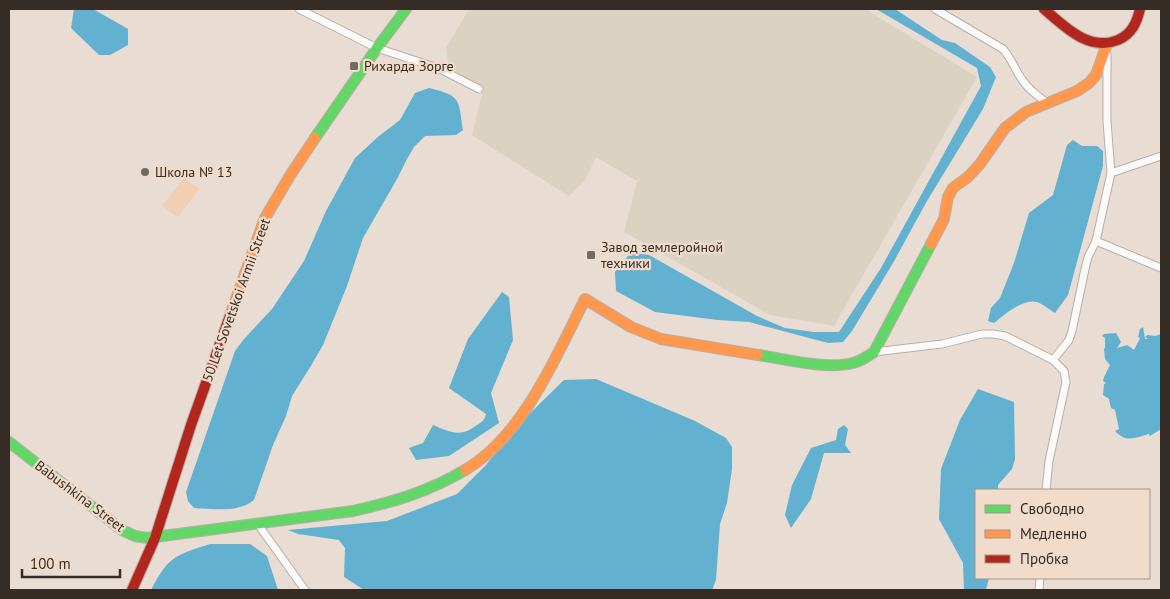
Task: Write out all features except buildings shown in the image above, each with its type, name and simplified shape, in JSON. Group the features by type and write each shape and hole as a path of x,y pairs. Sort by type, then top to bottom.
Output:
{"street":[{"path":"299,9 377,48 438,68 479,89"},
{"name":"50 Let Sovetskoi Armii Street","path":"132,590 155,538 200,399 265,218 291,174 406,9"},
{"path":"935,9 1003,49 1022,80 1047,103"},
{"path":"1044,9 1074,34 1095,43 1107,44 1116,42 1134,28 1140,9"},
{"path":"874,352 944,220 948,197 953,188 968,177 980,164 1005,128 1026,112 1077,91 1089,83 1096,76 1102,64 1107,44"},
{"path":"1053,360 1069,340 1072,331 1085,269 1088,257 1096,241 1111,173 1107,121 1107,44"},
{"path":"1111,173 1161,156"},
{"path":"1096,241 1161,268"},
{"name":"Babushkina Street","path":"9,442 122,530 138,538 155,538 367,508 420,492 458,475 493,448 521,413 563,343 585,299 628,326 646,335 661,338 821,365 851,364 863,360 874,352"},
{"path":"874,352 942,344 982,334 993,334 1005,336 1053,360 1064,371 1066,382 1049,461 1046,489"},
{"path":"257,523 305,590"}],"shaded area":[{"path":"469,9 865,9 977,77 834,326 770,315 624,232 637,181 596,157 585,180 569,196 472,135 483,89 449,69 446,48"},
{"path":"184,178 199,189 178,217 162,206"}],"water":[{"path":"74,9 93,9 128,29 128,45 110,55 99,55 71,28"},
{"path":"876,9 895,9 942,40 955,43 990,67 996,77 983,109 927,201 893,263 852,331 843,342 828,343 749,322 655,312 616,291 615,272 631,252 649,255 757,316 785,328 814,332 839,332 881,268 981,86 977,68"},
{"path":"429,88 448,94 456,100 459,105 463,130 456,135 425,136 414,147 407,159 363,238 347,286 323,345 292,396 254,500 233,509 194,508 188,501 186,492 235,351 272,309 304,261 326,211 355,158 400,120 415,93"},
{"path":"1073,140 1082,146 1097,146 1103,151 1103,166 1068,295 1055,313 1032,301 1014,308 994,323 988,321 991,308 1000,298 1014,263 1029,213 1053,195 1067,145"},
{"path":"502,292 509,297 513,340 491,393 499,423 449,456 416,460 409,448 423,443 433,425 450,432 460,433 471,429 485,418 486,414 449,388 468,339"},
{"path":"1143,327 1145,339 1148,339 1145,337 1147,335 1155,336 1161,334 1161,429 1150,436 1149,434 1127,438 1115,431 1119,429 1115,410 1111,408 1109,399 1103,395 1104,384 1106,383 1103,381 1110,365 1105,359 1105,338 1102,336 1104,334 1116,333 1121,342 1117,348 1127,345 1134,350 1140,338 1138,337 1140,329"},
{"path":"596,379 695,421 726,438 732,447 732,469 727,503 720,524 716,580 712,590 364,590 344,577 345,548 339,540 298,534 288,530 387,521 457,494 486,465 520,423 564,380"},
{"path":"978,389 1014,402 1015,459 1012,469 998,485 998,489 975,489 975,579 989,579 986,590 964,590 963,563 939,519 941,469 960,420"},
{"path":"844,425 848,429 845,445 851,453 824,453 811,499 791,528 785,515 792,485 811,448 836,440 838,429"},
{"path":"210,544 250,544 267,556 278,590 151,590 162,570 174,559 188,551"}],"traffic: fast":[{"path":"315,138 406,9"},
{"path":"758,355 819,365 843,365 869,356 874,352 931,244"},
{"path":"9,442 122,530 135,536 147,538 353,511 411,495 465,470"}],"traffic: slow":[{"path":"931,244 944,219 948,197 953,188 968,177 980,164 1005,128 1026,112 1077,91 1089,83 1096,75 1107,44"},
{"path":"231,313 265,218 315,138"},
{"path":"465,470 486,455 521,416 550,370 585,299 631,327 661,339 758,355"}],"traffic: jam":[{"path":"1044,9 1078,36 1097,43 1118,40 1127,34 1135,23 1140,9"},
{"path":"132,590 155,538 191,425 231,313"}],"place":[{"name":"Рихарда Зорге","path":"354,66"},
{"name":"Школа № 13","path":"145,172"},
{"name":"Завод землеройной техники","path":"591,255"}]}
